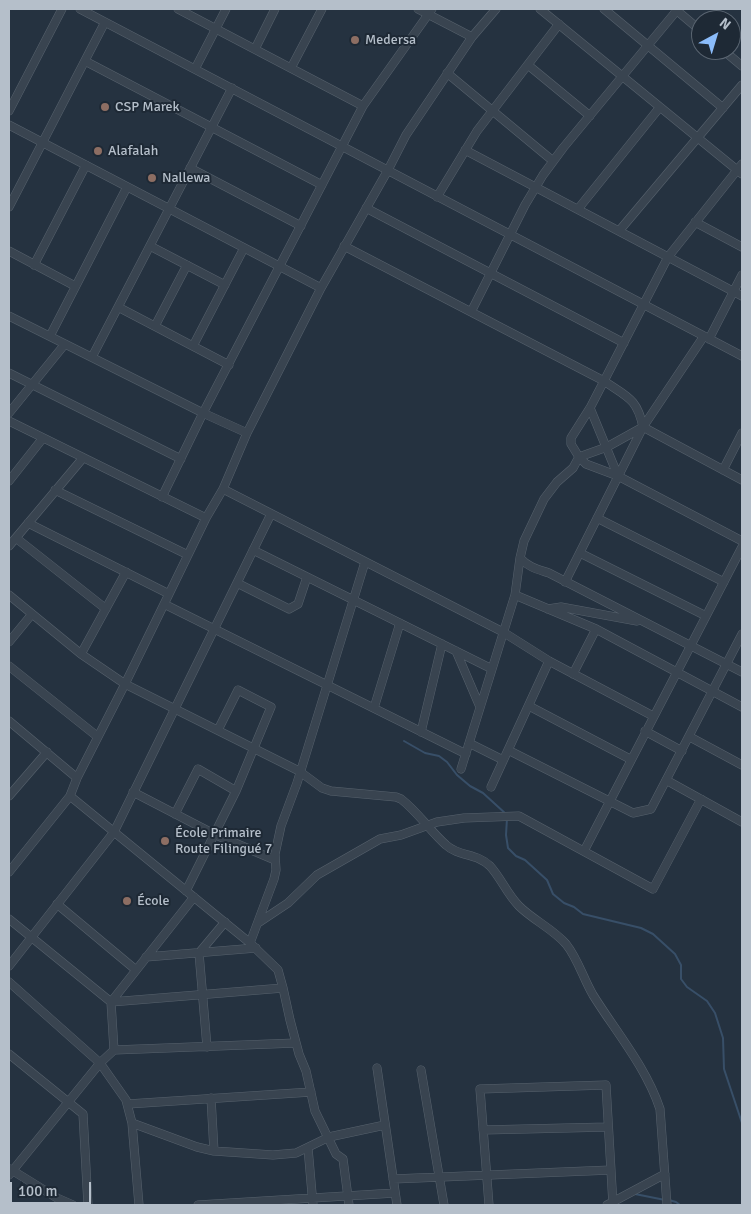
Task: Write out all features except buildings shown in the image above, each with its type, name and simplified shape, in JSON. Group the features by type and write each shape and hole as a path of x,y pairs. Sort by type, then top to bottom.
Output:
{"street":[{"path":"9,111 62,9"},
{"path":"80,9 742,356"},
{"path":"178,9 364,106"},
{"path":"194,68 226,9"},
{"path":"254,49 275,9"},
{"path":"291,68 322,9"},
{"path":"418,9 430,11 472,37"},
{"path":"9,872 70,796 77,778 168,594 206,518 223,489 247,433 321,288 406,135 472,37 496,9"},
{"path":"540,9 740,170 695,222 668,257 590,408 570,438 571,444 586,464 618,476 742,541"},
{"path":"604,9 723,108"},
{"path":"471,312 535,187 554,161 676,9 691,22"},
{"path":"162,497 364,106 430,11"},
{"path":"9,207 105,22"},
{"path":"437,197 465,150 492,111 560,24"},
{"path":"85,61 322,185"},
{"path":"528,65 590,116"},
{"path":"447,73 554,161"},
{"path":"619,231 742,86"},
{"path":"92,357 232,88"},
{"path":"578,209 660,107"},
{"path":"9,125 321,288"},
{"path":"465,150 742,296"},
{"path":"34,265 86,165"},
{"path":"190,168 301,226"},
{"path":"50,336 127,187"},
{"path":"366,208 624,343"},
{"path":"695,222 742,247"},
{"path":"150,246 225,285"},
{"path":"344,246 604,381 635,403 640,412 643,427"},
{"path":"193,346 244,248"},
{"path":"9,252 75,286"},
{"path":"155,326 187,265"},
{"path":"565,582 643,427 707,337 742,275"},
{"path":"118,307 229,365"},
{"path":"9,316 247,433"},
{"path":"9,413 65,344"},
{"path":"9,373 181,459"},
{"path":"590,408 618,476"},
{"path":"9,421 206,518"},
{"path":"461,769 515,595 524,541 544,499 557,482 573,468 579,457 607,447 643,427"},
{"path":"643,427 742,480"},
{"path":"723,470 742,433"},
{"path":"9,481 43,438"},
{"path":"9,546 83,458"},
{"path":"223,489 503,632 549,661 653,716"},
{"path":"55,490 188,555"},
{"path":"9,966 114,832 271,514"},
{"path":"597,518 724,582"},
{"path":"28,523 168,594"},
{"path":"16,538 106,610"},
{"path":"584,851 630,759 742,547"},
{"path":"253,550 492,669"},
{"path":"580,552 706,616"},
{"path":"520,558 526,564 742,672"},
{"path":"253,946 258,923 276,870 275,860 281,826 365,562"},
{"path":"81,654 126,572"},
{"path":"237,583 289,609 298,604 307,577"},
{"path":"9,595 81,654 125,684 300,771 326,790 401,798 452,850 474,856 489,866 519,906 565,943 592,993 641,1068 656,1096 660,1109 668,1205"},
{"path":"515,595 596,629 742,707"},
{"path":"164,604 466,754"},
{"path":"548,609 561,607 646,623"},
{"path":"9,642 32,614"},
{"path":"374,708 400,623"},
{"path":"573,674 596,629"},
{"path":"508,750 633,813 651,809 742,634"},
{"path":"421,732 442,644"},
{"path":"456,651 480,707"},
{"path":"491,787 549,661"},
{"path":"9,666 98,738"},
{"path":"186,891 216,835 271,707 238,690 218,730"},
{"path":"529,706 630,759"},
{"path":"10,726 46,752 77,778"},
{"path":"645,731 682,751"},
{"path":"690,737 742,765"},
{"path":"469,743 503,760"},
{"path":"9,796 46,752"},
{"path":"175,814 198,769 236,791"},
{"path":"666,780 742,822"},
{"path":"134,792 216,835 275,860"},
{"path":"70,796 225,922 278,970 296,1043 312,1092 315,1111 336,1154 343,1159 349,1205"},
{"path":"258,923 288,903 317,875 380,838 401,835 437,822 464,818 519,816 653,889 701,799"},
{"path":"9,858 16,864"},
{"path":"114,1050 111,1002 194,897"},
{"path":"57,904 136,970"},
{"path":"9,919 111,1002 283,988"},
{"path":"207,1047 200,953 225,922"},
{"path":"146,957 200,953 253,946"},
{"path":"9,982 100,1063 128,1104 132,1123 139,1205"},
{"path":"73,1205 10,1172 100,1063 114,1050 296,1043"},
{"path":"9,1054 83,1114 88,1205"},
{"path":"377,1068 397,1205"},
{"path":"421,1070 444,1205"},
{"path":"489,1205 480,1089 606,1084 611,1204 665,1174"},
{"path":"128,1104 312,1092"},
{"path":"211,1098 214,1151"},
{"path":"132,1123 193,1146 214,1151 273,1155 296,1153 329,1137 385,1124"},
{"path":"483,1130 608,1127"},
{"path":"308,1148 312,1202"},
{"path":"393,1179 611,1170"},
{"path":"198,1205 312,1202 348,1196 395,1193"}],"waterway":[{"path":"404,741 425,753 439,756 447,762 457,775 470,786 483,793 506,814"},
{"path":"507,818 506,835 508,848 516,856 525,860 547,880 553,894 564,903 574,907 583,914 641,928 653,934 675,954 681,965 681,979 687,987 707,1001 715,1013 723,1038 724,1069 742,1123"},
{"path":"635,1194 665,1200"},
{"path":"669,1200 680,1205"}],"place":[{"name":"Medersa","path":"355,40"},
{"name":"CSP Marek","path":"105,107"},
{"name":"Alafalah","path":"98,151"},
{"name":"Nallewa","path":"152,178"},
{"name":"École Primaire Route Filingué 7","path":"165,841"},
{"name":"École","path":"127,901"}]}
